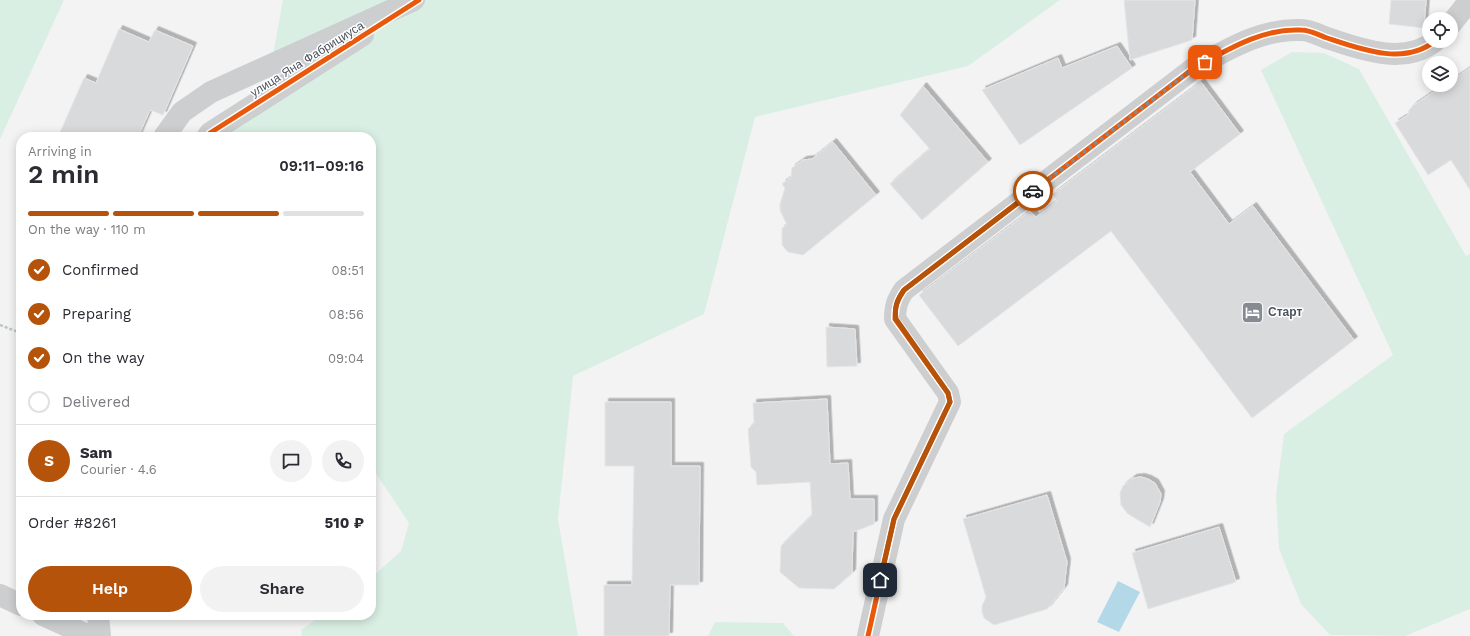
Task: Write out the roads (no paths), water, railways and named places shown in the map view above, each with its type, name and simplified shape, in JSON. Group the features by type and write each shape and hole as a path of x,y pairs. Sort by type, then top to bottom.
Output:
{"street":[{"path":"168,132 182,112 211,92 414,0"},
{"name":"улица Яна Фабрициуса","path":"212,132 419,0"},
{"path":"1458,15 1470,0"},
{"path":"868,636 894,519 950,402 948,393 896,319 895,310 897,300 904,290 1194,68 1238,44 1276,31 1303,30 1348,45 1391,55 1416,51 1422,48"},
{"path":"0,595 16,603"},
{"path":"54,620 89,636"},
{"path":"98,620 100,636"}],"water":[{"path":"1118,581 1140,592 1119,632 1097,622"}],"place":[{"name":"Старт","path":"1252,312"}]}
